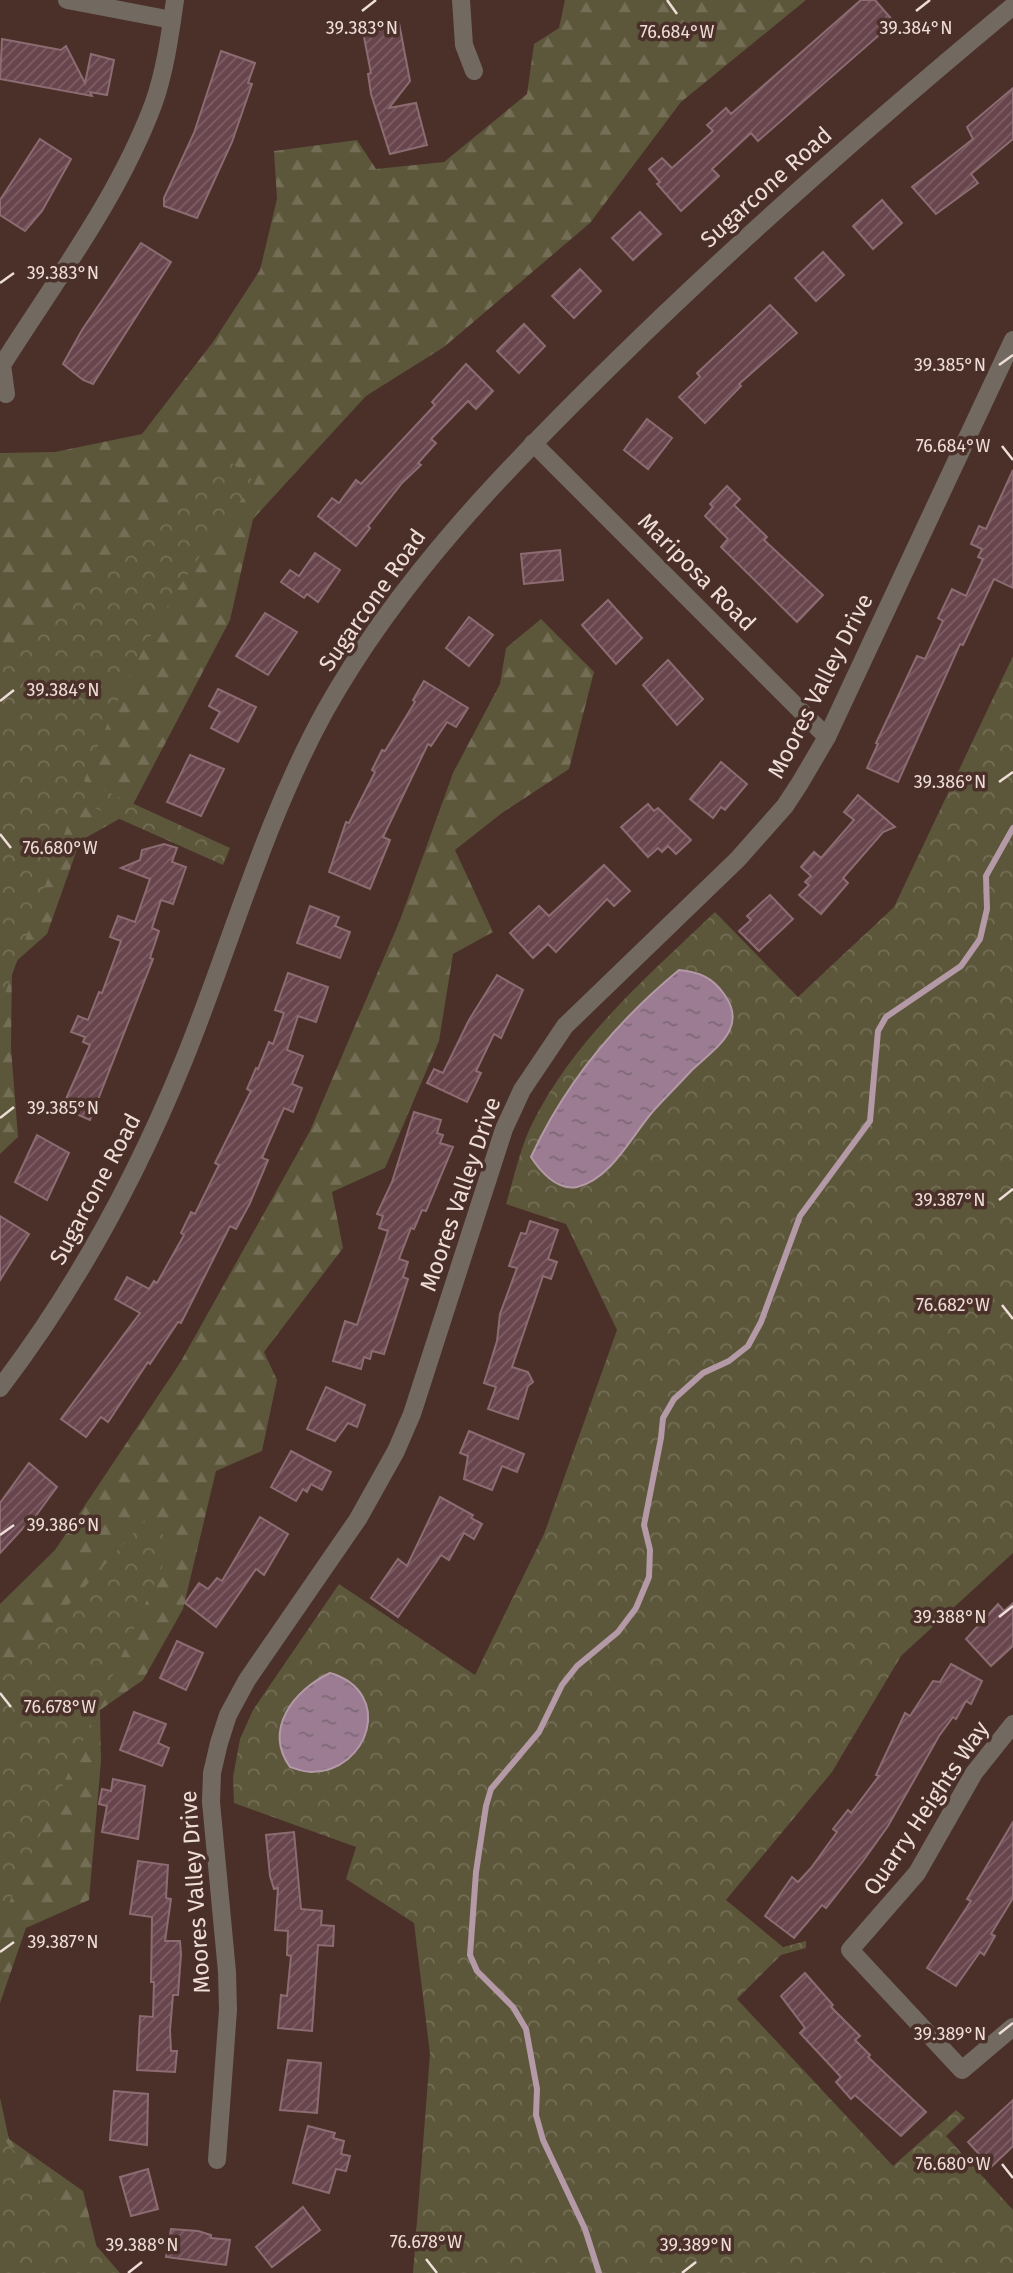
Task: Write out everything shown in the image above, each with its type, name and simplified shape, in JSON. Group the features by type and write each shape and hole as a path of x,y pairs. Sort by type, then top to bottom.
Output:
{"street":[{"path":"67,0 172,20"},
{"path":"6,394 2,365 106,200 136,146 154,102 175,0"},
{"path":"461,0 464,45 474,71"},
{"name":"Sugarcone Road","path":"0,1388 54,1314 132,1178 186,1056 245,890 285,790 323,715 354,661 429,556 533,443 754,229 1013,6"},
{"name":"Moores Valley Drive","path":"217,2160 228,2010 211,1802 212,1773 228,1715 247,1680 358,1519 396,1451 412,1414 504,1129 522,1090 565,1026 765,830 785,806 827,737 1013,340"},
{"name":"Mariposa Road","path":"533,443 827,737"},
{"name":"Quarry Heights Way","path":"1013,1724 974,1773 917,1873 850,1950 962,2070 1013,2027"}],"green space":[{"path":"565,0 806,0 681,102 590,223 444,347 366,396 253,519 230,620 128,814 80,841 47,934 12,965 11,1048 18,1137 0,1154 0,453 55,452 142,434 213,342 260,270 277,199 274,151 357,140 376,169 444,162 527,94 534,44 559,28"},
{"path":"228,460 255,482 204,550 164,612 121,695 84,781 230,848 223,865 77,800 0,1007 0,656"},
{"path":"541,619 594,672 569,769 502,813 455,850 493,932 453,954 439,1041 385,1168 332,1192 343,1248 264,1352 277,1380 262,1451 216,1471 183,1609 143,1680 100,1710 101,1761 89,1900 26,1928 0,2003 0,1604 55,1550 180,1363 310,1131 400,920 453,773 500,684 506,648"},
{"path":"1013,656 1013,1553 901,1656 832,1772 726,1900 783,1947 806,1941 806,1948 781,1955 737,1999 893,2166 956,2110 965,2118 946,2136 1013,2210 1013,2273 413,2273 430,2054 414,1923 346,1879 356,1847 234,1803 233,1777 240,1739 253,1710 339,1584 475,1675 544,1534 617,1330 566,1224 506,1204 533,1122 550,1091 591,1036 639,984 715,912 798,997 894,907"},
{"path":"145,1520 173,1543 0,1923 0,1681"},
{"path":"0,2098 9,2139 83,2191 103,2273 0,2273"},
{"path":"0,2135 120,2273 0,2273"}],"water":[{"path":"679,970 704,976 715,983 724,994 731,1006 733,1017 726,1036 655,1109 621,1154 601,1175 577,1187 556,1183 544,1174 531,1157 560,1104 576,1079 613,1033"},
{"path":"330,1673 350,1683 363,1696 368,1713 367,1730 360,1746 348,1759 331,1769 311,1772 290,1767 282,1753 280,1739 286,1712 305,1690"}],"building":[{"path":"861,0 875,0 894,22 758,141 751,133 712,169 719,176 681,211 657,184 660,182 649,169 662,158 672,168 713,131 707,125 726,108 731,114"},
{"path":"399,23 410,81 389,108 416,103 427,145 390,154 371,94 368,74 371,73 363,32"},
{"path":"2,39 61,50 66,46 85,83 91,54 114,60 107,95 90,92 92,96 0,79"},
{"path":"221,51 255,63 248,83 252,84 232,142 197,218 164,206 164,198 194,133"},
{"path":"1013,88 1013,139 971,174 978,183 936,214 912,187 973,139 967,127"},
{"path":"40,139 71,159 42,211 25,231 0,215 0,200"},
{"path":"882,200 902,223 873,249 853,226"},
{"path":"640,212 661,234 633,260 612,238"},
{"path":"141,243 171,262 93,384 83,380 63,364 82,330"},
{"path":"823,252 844,275 816,301 795,278"},
{"path":"580,269 601,291 574,318 552,296"},
{"path":"770,305 797,333 739,384 741,386 705,423 679,397 700,377 697,373"},
{"path":"524,324 545,346 519,373 497,351"},
{"path":"466,364 493,391 476,409 468,401 431,439 436,443 418,463 421,465 402,483 368,526 370,528 356,546 318,516 332,498 339,503 356,480 361,484 435,405 432,402"},
{"path":"647,419 672,438 648,469 624,450"},
{"path":"1013,470 1013,588 994,579 963,645 960,644 898,782 867,768 878,744 876,743 917,656 925,659 943,621 938,618 952,589 966,596 983,559 978,557 982,549 971,544 979,526 986,529"},
{"path":"727,486 740,499 734,505 767,537 764,540 823,595 797,622 721,547 728,539 705,516 713,507 710,504"},
{"path":"560,550 563,580 524,584 521,554"},
{"path":"315,553 340,570 318,602 307,594 304,598 281,582 290,570 299,576"},
{"path":"608,600 642,638 616,664 582,625"},
{"path":"265,613 297,632 268,675 236,656"},
{"path":"469,617 493,635 469,666 446,648"},
{"path":"668,660 703,699 677,725 643,685"},
{"path":"424,681 468,708 456,727 447,722 431,746 428,744 383,837 390,840 370,889 329,872 346,822 349,823 375,772 372,770 382,750 385,751 415,702 413,700"},
{"path":"218,689 256,707 238,742 211,728 220,712 209,706"},
{"path":"190,755 224,769 201,816 167,802"},
{"path":"721,762 747,784 725,810 721,807 713,818 690,799"},
{"path":"858,795 895,827 883,832 843,878 848,883 821,914 799,895 809,885 805,882 811,876 801,867 814,852 821,858 854,820 844,812"},
{"path":"648,804 654,811 658,808 691,840 676,854 668,846 662,852 658,848 648,857 621,827"},
{"path":"164,844 177,848 172,862 186,867 173,904 161,900 152,928 159,931 150,958 153,959 90,1120 62,1108 90,1045 83,1042 85,1037 71,1032 78,1016 88,1020 99,992 102,993 121,941 110,937 118,916 135,922 150,879 121,868 140,860 142,850"},
{"path":"604,865 630,891 614,906 607,899 556,952 548,944 533,958 510,933 539,906 549,916"},
{"path":"770,895 793,919 759,951 739,931 751,920 747,916"},
{"path":"310,906 339,917 335,926 350,932 340,958 297,943"},
{"path":"288,973 328,987 316,1022 298,1016 287,1050 303,1056 292,1084 302,1088 293,1112 284,1108 262,1158 268,1160 250,1203 236,1229 230,1226 181,1323 178,1322 150,1364 148,1362 108,1422 101,1417 86,1437 61,1419 140,1313 115,1299 127,1277 149,1289 154,1281 157,1283 184,1235 181,1233 191,1212 195,1214 219,1165 215,1163 251,1091 247,1089 256,1068 258,1069 269,1042 273,1044 284,1013 275,1010"},
{"path":"497,975 523,990 501,1038 494,1034 476,1071 481,1073 467,1102 427,1083 434,1069 443,1073 469,1020"},
{"path":"414,1112 441,1120 437,1133 443,1135 440,1143 453,1147 426,1211 422,1210 414,1229 411,1228 399,1259 408,1262 403,1277 408,1279 384,1354 372,1351 370,1359 364,1357 361,1369 333,1361 345,1321 357,1325 388,1231 379,1228 383,1216 377,1214 392,1182"},
{"path":"37,1135 69,1153 47,1200 15,1182"},
{"path":"0,1216 29,1234 0,1280"},
{"path":"530,1221 558,1230 548,1259 557,1262 551,1279 543,1276 512,1367 528,1372 533,1382 528,1386 518,1419 488,1409 496,1387 484,1383 497,1341 500,1314 517,1268 509,1266 521,1233 526,1234"},
{"path":"326,1387 365,1405 357,1427 348,1423 335,1441 307,1429"},
{"path":"469,1431 524,1454 517,1472 502,1466 492,1490 464,1479 468,1456 460,1453"},
{"path":"291,1451 331,1472 322,1490 311,1484 307,1492 303,1489 296,1501 271,1487"},
{"path":"29,1463 57,1487 26,1529 24,1527 0,1553 0,1503"},
{"path":"440,1497 473,1515 471,1518 482,1524 474,1539 464,1533 449,1560 441,1555 398,1617 371,1598 398,1559 407,1566"},
{"path":"260,1517 288,1534 264,1575 256,1569 216,1627 185,1603 199,1583 208,1589 217,1578 222,1581"},
{"path":"1013,1603 1013,1646 991,1666 966,1639 998,1604 1004,1611"},
{"path":"177,1641 203,1653 186,1690 160,1678"},
{"path":"951,1664 982,1681 971,1704 966,1701 956,1719 953,1717 939,1736 888,1826 863,1861 826,1908 822,1905 794,1938 765,1916 792,1877 798,1882 811,1868 837,1832 833,1829 848,1810 851,1813 879,1776 876,1775 905,1713 910,1716 933,1681 940,1682"},
{"path":"134,1712 166,1724 158,1743 169,1748 162,1766 120,1750"},
{"path":"113,1779 145,1786 138,1839 102,1832 107,1806 99,1804 102,1789 111,1791"},
{"path":"1013,1822 1013,1898 991,1934 995,1936 984,1955 980,1952 956,1986 927,1968 971,1901 967,1899"},
{"path":"294,1832 301,1909 322,1911 321,1925 334,1926 333,1946 318,1945 312,2031 278,2028 281,1995 287,1996 291,1956 287,1955 288,1931 275,1930 278,1888 274,1889 270,1876 266,1835"},
{"path":"138,1861 168,1865 166,1898 171,1899 165,1941 180,1941 181,1954 178,1995 173,1995 170,2030 171,2051 177,2051 175,2072 137,2070 140,2016 153,2017 154,1982 151,1982 152,1917 130,1914"},
{"path":"805,1973 833,2005 831,2007 860,2036 855,2040 870,2055 868,2057 926,2112 901,2136 855,2095 851,2099 836,2082 841,2077 800,2033 805,2028 781,1996"},
{"path":"288,2060 321,2063 317,2113 280,2110"},
{"path":"114,2091 148,2094 147,2145 110,2140"},
{"path":"1013,2100 1013,2146 991,2167 968,2142"},
{"path":"308,2126 335,2133 333,2138 344,2141 341,2154 350,2156 346,2171 336,2169 329,2193 293,2183"},
{"path":"148,2169 158,2209 131,2216 120,2177"},
{"path":"303,2207 320,2230 272,2267 256,2247"},
{"path":"171,2229 198,2231 211,2235 211,2238 230,2240 226,2265 166,2257"}],"waterway":[{"path":"599,2273 585,2229 543,2140 536,2115 537,2089 526,2029 513,2007 477,1971 470,1955 476,1872 486,1806 491,1789 539,1732 562,1685 577,1666 618,1632 636,1608 649,1577 650,1550 644,1525 663,1418 674,1399 703,1373 729,1361 748,1346 761,1322 800,1216 870,1121 878,1031 886,1017 961,966 980,939 987,909 986,876 1013,828"}]}
